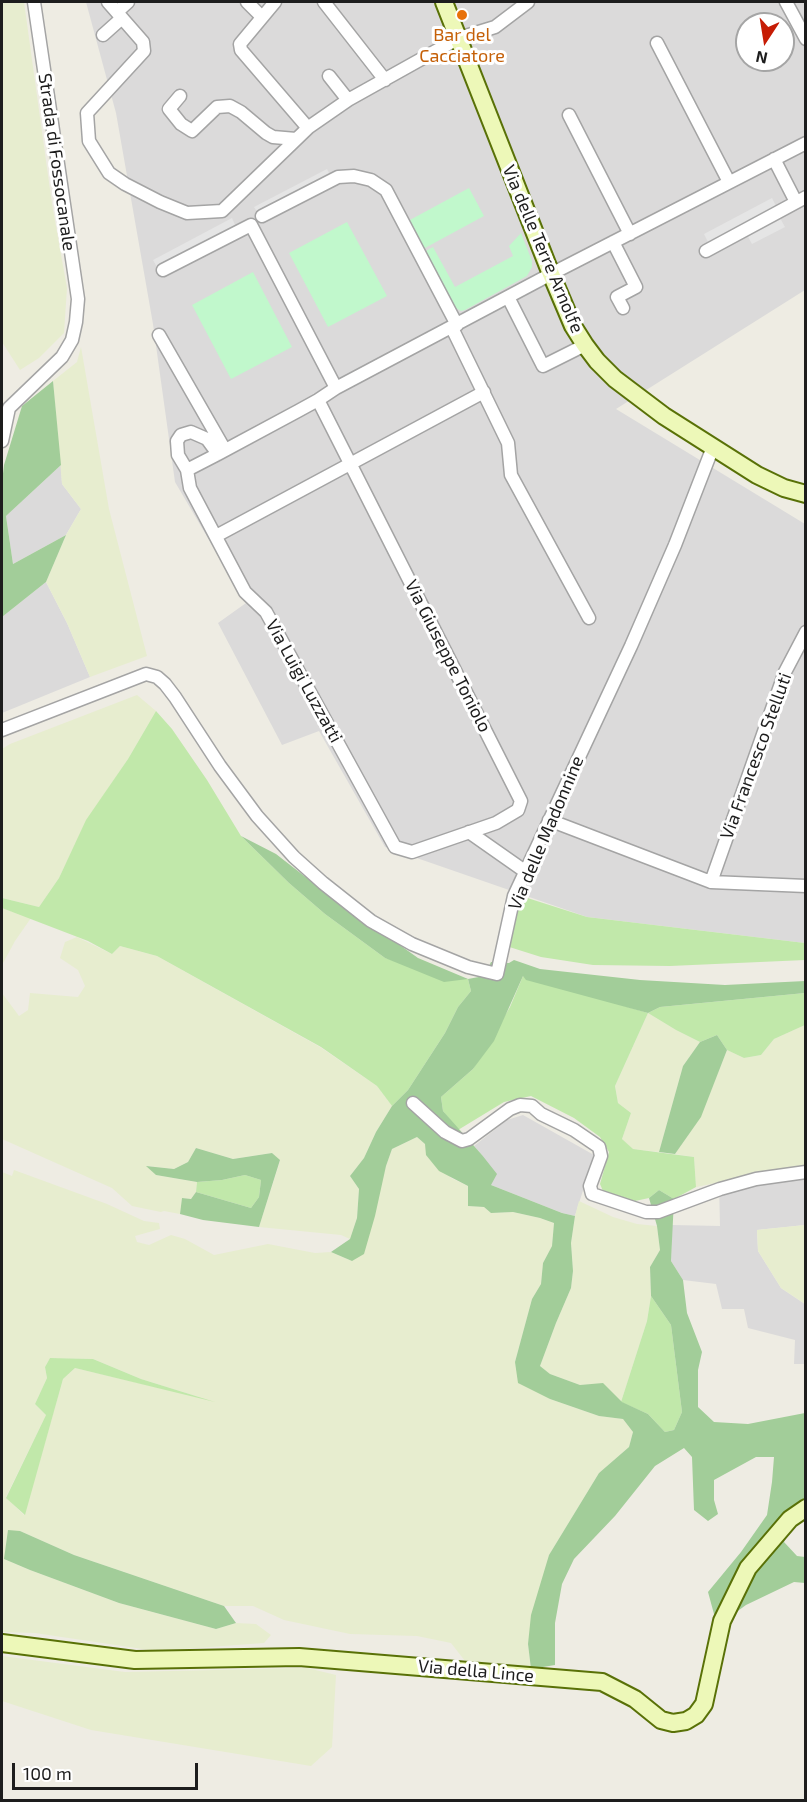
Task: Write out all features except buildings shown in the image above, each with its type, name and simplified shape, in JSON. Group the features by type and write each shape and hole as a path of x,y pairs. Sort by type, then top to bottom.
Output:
{"street":[{"name":"Strada di Fossocanale","path":"5,410 62,357 72,340 78,299 34,2"},
{"path":"108,2 143,42 144,51 87,113 88,141 109,173 160,202 188,213 222,211 296,139 348,100 459,38 495,27 528,2"},
{"path":"103,35 128,2"},
{"path":"247,2 262,17"},
{"path":"274,2 240,44 241,50 310,127"},
{"path":"324,2 385,80"},
{"name":"Via delle Terre Arnolfe","path":"444,2 551,274 573,326 585,345 615,379 664,416 757,475 784,488 806,494"},
{"path":"786,2 806,39"},
{"path":"657,43 729,182"},
{"path":"255,57 310,127"},
{"path":"329,76 348,100"},
{"path":"180,96 169,109 181,124 192,131 217,108 230,106 241,112 266,134 273,137 296,139"},
{"path":"569,115 630,234"},
{"path":"187,470 551,274 806,143"},
{"path":"706,251 801,199 774,159"},
{"path":"262,216 338,177 354,176 371,180 386,190 454,326 508,443 511,475 589,618"},
{"path":"163,270 251,225 336,388"},
{"path":"613,242 636,287 617,297 623,308"},
{"path":"508,297 543,366 585,345"},
{"path":"159,335 221,452"},
{"path":"216,536 484,393"},
{"name":"Via Giuseppe Toniolo","path":"318,400 521,801 518,810 496,823 412,852"},
{"path":"2,441 5,410"},
{"name":"Via Luigi Luzzatti","path":"221,452 207,439 191,432 181,435 177,441 178,455 187,470 190,488 245,592 266,612 395,847 412,852"},
{"name":"Via delle Madonnine","path":"2,730 146,674 158,677 175,697 257,816 294,857 323,883 371,921 412,944 468,967 497,974 514,897 650,601 688,514 713,447"},
{"name":"Via Francesco Stelluti","path":"711,882 785,672 806,632"},
{"path":"549,820 711,882 806,886"},
{"path":"469,832 526,872"},
{"path":"413,1103 445,1132 462,1142 510,1109 520,1104 531,1106 599,1147 601,1156 590,1186 592,1194 646,1212 658,1212 720,1189 756,1179 806,1172"},
{"name":"Via della Lince","path":"2,1643 135,1660 299,1657 602,1682 635,1699 661,1720 673,1724 686,1721 696,1715 704,1704 722,1621 748,1568 790,1519 806,1508"}],"shaded area":[{"path":"86,2 805,2 805,290 616,409 805,524 805,943 587,917 385,847 319,731 282,745 218,623 246,603 175,482 153,324 116,113"},
{"path":"327,169 331,177 259,215 254,207"},
{"path":"772,198 777,208 709,244 704,234"},
{"path":"232,218 236,227 158,269 153,260"},
{"path":"780,218 785,227 752,244 747,235"},
{"path":"61,465 62,484 81,509 66,535 13,564 6,516"},
{"path":"46,582 67,623 90,677 2,713 2,617"},
{"path":"523,1115 594,1155 575,1216 491,1185 482,1155 474,1146 507,1120"},
{"path":"805,1165 805,1225 757,1230 758,1251 781,1288 805,1304 805,1364 794,1364 795,1340 748,1328 744,1309 722,1309 716,1284 683,1280 671,1261 672,1225 720,1226 719,1182"}],"green space":[{"path":"2,2 24,2 52,204 67,288 64,333 39,358 20,370 2,342"},
{"path":"469,188 484,216 423,249 408,221"},
{"path":"347,222 387,296 328,327 289,253"},
{"path":"521,233 532,261 532,267 527,276 465,310 461,311 454,307 424,252 433,247 455,287 513,256 509,246"},
{"path":"253,272 292,347 231,379 192,305"},
{"path":"81,347 109,509 147,656 90,677 67,623 46,582 66,535 81,509 62,484 53,381 77,362"},
{"path":"53,381 61,465 6,516 13,564 66,535 46,582 2,617 4,465 22,406"},
{"path":"137,695 156,711 128,759 87,820 59,878 39,907 2,898 2,749"},
{"path":"156,711 172,729 207,780 241,836 325,914 385,958 468,979 471,991 458,1007 445,1033 408,1090 392,1106 377,1086 321,1047 157,956 120,946 112,954 88,941 2,908 2,898 39,907 59,878 86,820 128,759"},
{"path":"241,836 276,854 418,958 468,979 444,982 385,958 325,914"},
{"path":"518,895 587,917 805,943 805,960 670,966 593,965 541,957 503,945"},
{"path":"2,908 31,918 2,965"},
{"path":"77,937 112,954 120,946 157,956 320,1047 377,1086 392,1106 364,1158 350,1176 359,1189 357,1218 350,1239 341,1235 259,1227 280,1161 272,1153 233,1159 196,1148 188,1162 174,1169 147,1166 156,1175 197,1182 196,1192 191,1199 182,1198 180,1214 132,1206 112,1188 2,1139 2,993 19,1016 28,1010 30,993 78,997 85,986 78,970 60,958 65,942"},
{"path":"514,960 540,969 640,980 725,985 805,981 805,993 660,1007 648,1013 526,980 523,976 494,1041 473,1069 441,1097 443,1111 497,1174 491,1185 575,1216 571,1243 573,1271 571,1288 540,1366 550,1374 580,1385 603,1383 622,1402 648,1414 665,1432 674,1430 682,1412 671,1325 651,1296 650,1267 660,1250 657,1226 649,1198 659,1190 674,1199 671,1261 683,1280 687,1313 702,1352 698,1370 698,1407 714,1422 748,1424 805,1413 805,1499 784,1542 797,1556 805,1557 805,1583 794,1582 746,1605 735,1613 714,1614 708,1592 741,1552 767,1515 774,1457 756,1457 714,1480 714,1500 718,1514 708,1521 694,1510 692,1457 684,1448 655,1466 615,1516 574,1559 562,1584 555,1623 555,1665 531,1669 528,1644 531,1615 549,1555 599,1473 629,1447 633,1432 623,1419 599,1416 550,1399 518,1383 515,1362 532,1299 541,1284 543,1263 552,1246 554,1223 513,1212 491,1213 484,1207 468,1206 468,1186 439,1171 426,1155 425,1144 417,1137 392,1149 364,1254 352,1261 331,1252 350,1239 357,1218 359,1189 350,1176 364,1158 392,1106 408,1090 445,1033 458,1007 471,991 468,979 484,976 491,962 509,963"},
{"path":"523,976 648,1013 615,1086 618,1103 631,1113 622,1139 633,1149 694,1157 696,1187 674,1199 659,1190 649,1198 635,1201 603,1191 600,1184 609,1152 600,1137 574,1118 531,1096 504,1102 458,1130 443,1111 441,1097 473,1069 510,1007"},
{"path":"805,993 805,1025 774,1039 761,1055 744,1058 727,1050 717,1035 700,1042 648,1013 660,1007"},
{"path":"648,1013 700,1042 683,1066 659,1152 632,1149 622,1139 631,1113 618,1103 615,1086"},
{"path":"805,1025 805,1165 696,1187 694,1157 675,1154 701,1116 727,1050 744,1058 761,1055 774,1039"},
{"path":"717,1035 727,1050 701,1117 675,1154 659,1152 683,1066 700,1042"},
{"path":"417,1137 451,1178 468,1186 468,1206 484,1207 491,1213 513,1212 554,1223 552,1246 543,1263 541,1284 532,1299 515,1362 550,1399 599,1416 623,1419 633,1432 629,1447 599,1473 549,1555 528,1644 531,1669 465,1661 451,1643 417,1636 350,1634 284,1620 253,1606 224,1606 74,1555 20,1531 4,1559 119,1603 216,1629 236,1623 256,1624 271,1635 264,1643 156,1651 35,1633 2,1632 2,1172 12,1176 14,1170 107,1204 144,1221 159,1223 160,1229 135,1236 137,1242 149,1245 171,1235 185,1239 214,1255 268,1244 315,1253 331,1252 352,1261 392,1149","holes":["50,1358 93,1359 141,1379 202,1398 75,1368 63,1379 24,1515 6,1497 46,1415 35,1404 47,1378 45,1367"]},
{"path":"196,1148 233,1159 272,1153 280,1160 259,1227 203,1220 180,1214 182,1198 191,1199 196,1192 251,1208 259,1197 261,1180 245,1175 197,1182 156,1175 146,1166 174,1169 188,1162"},
{"path":"245,1175 261,1180 259,1197 251,1208 196,1192 197,1182"},
{"path":"579,1201 613,1217 637,1224 657,1226 660,1250 650,1267 651,1296 647,1321 621,1402 603,1384 580,1385 550,1374 540,1366 571,1288 573,1271 571,1243"},
{"path":"806,1225 805,1304 781,1288 758,1251 757,1230"},
{"path":"651,1296 671,1325 682,1412 674,1430 665,1432 648,1414 621,1402 647,1321"},
{"path":"50,1358 93,1359 141,1379 215,1402 75,1368 63,1379 25,1515 6,1498 46,1415 35,1404 47,1378 45,1367"},
{"path":"8,1530 20,1531 74,1555 224,1606 236,1623 216,1629 119,1603 30,1570 4,1559"},
{"path":"2,1656 125,1672 307,1668 336,1675 332,1747 311,1766 91,1730 2,1701"}],"place":[{"name":"Bar del Cacciatore","path":"462,15"}]}
